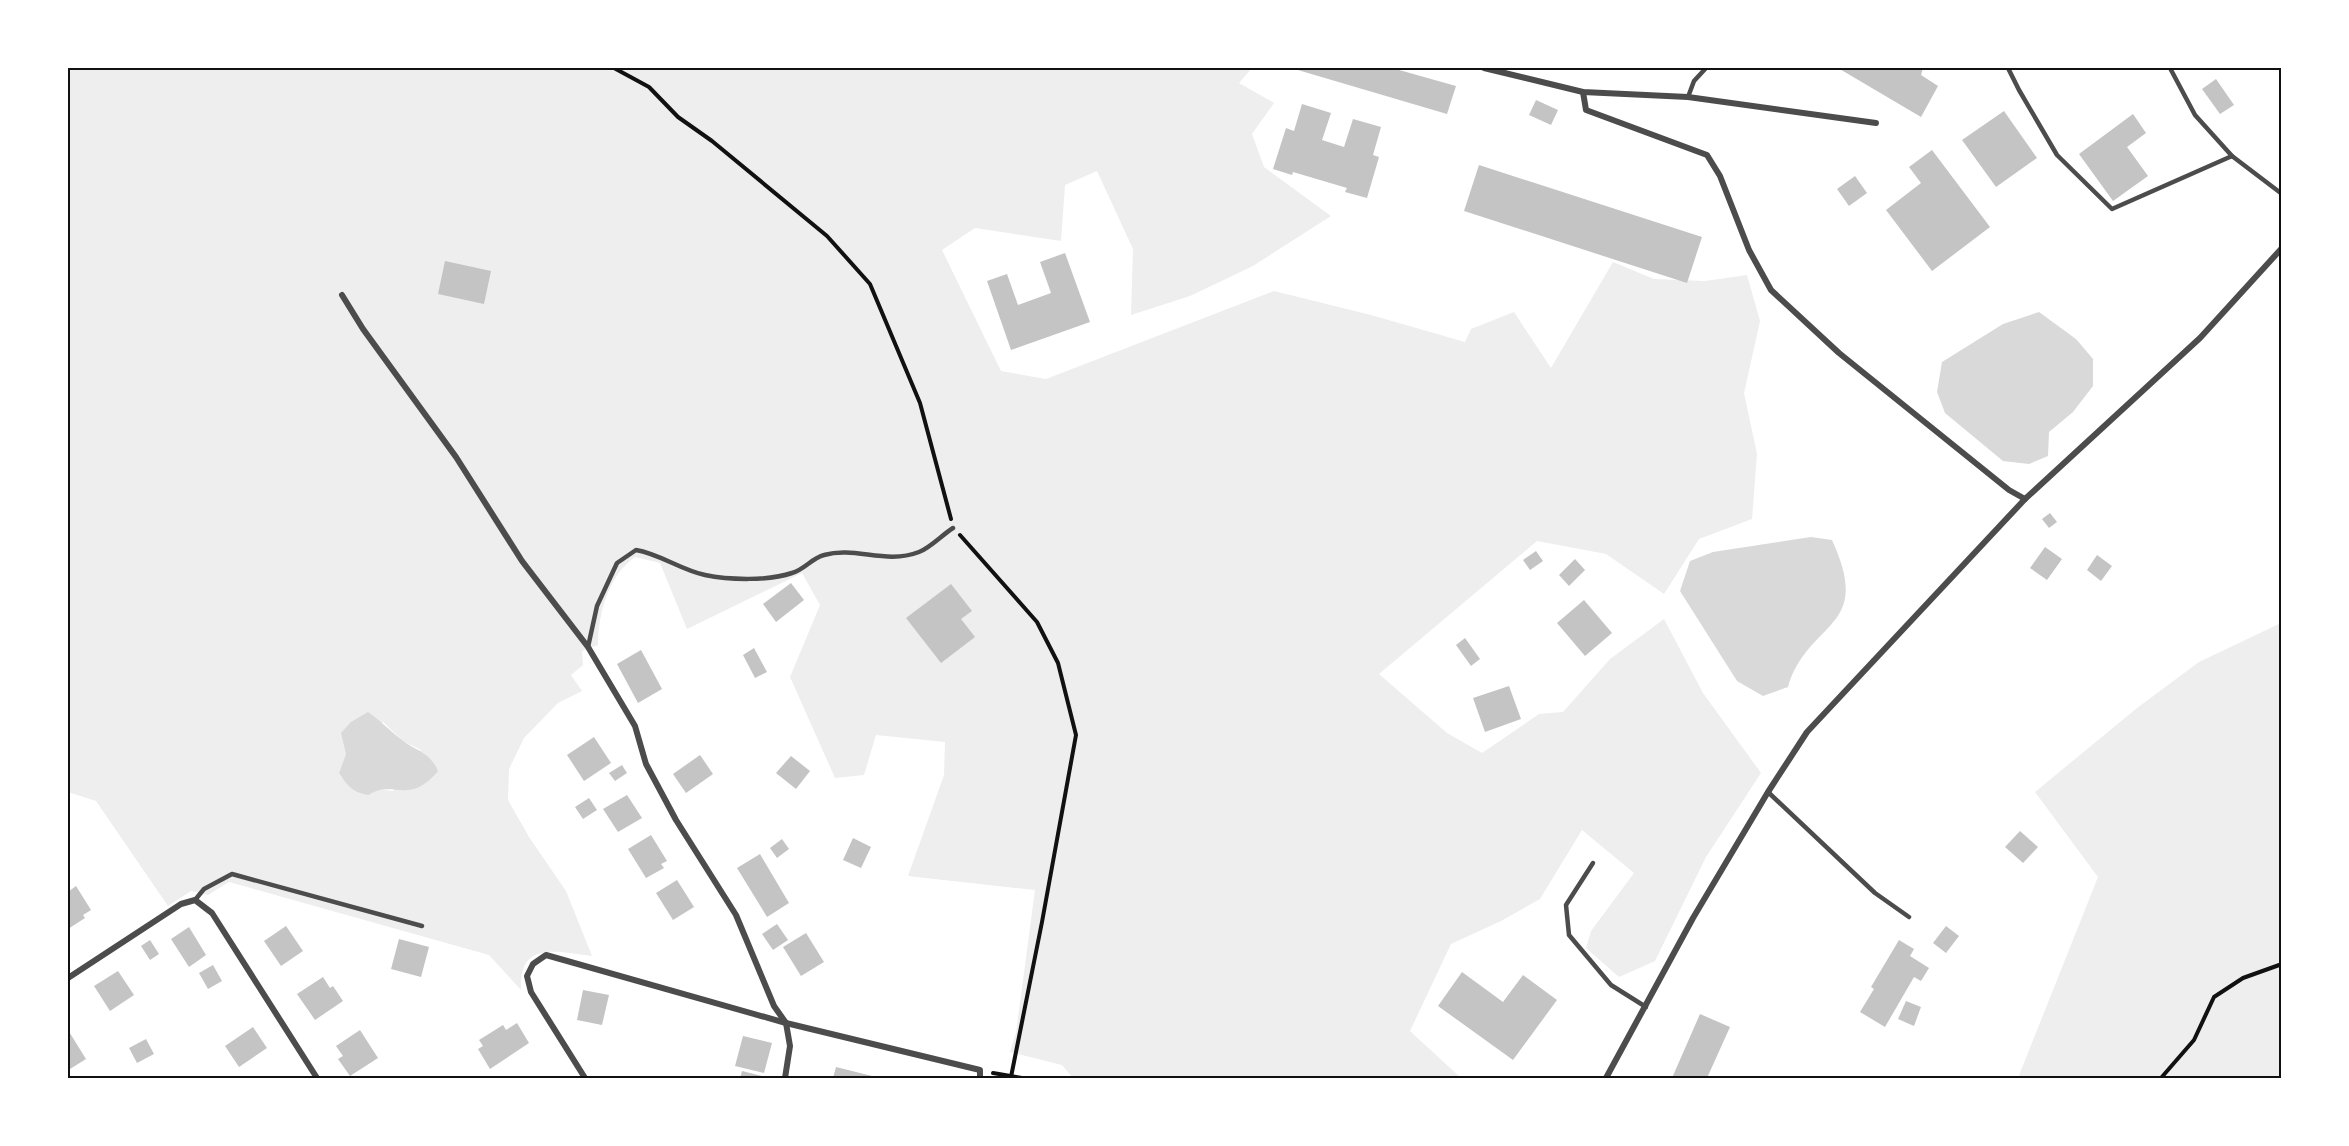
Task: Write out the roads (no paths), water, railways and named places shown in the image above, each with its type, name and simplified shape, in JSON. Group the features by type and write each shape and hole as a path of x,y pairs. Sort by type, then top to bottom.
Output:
{"street":[{"path":"1484,68 1583,92 1688,97 1876,123"},
{"path":"1583,92 1586,110 1707,155 1720,176 1749,250 1770,290 1839,353 2009,490 2025,499"},
{"path":"1606,1078 1693,918 1768,792 1807,732 2025,499 2200,338 2282,248"},
{"path":"342,295 363,329 456,457 522,561 588,647 635,726 646,764 676,820 736,915 774,1006 786,1023 790,1046 785,1078"},
{"path":"68,978 181,904 195,900 212,914 317,1078"},
{"path":"585,1078 531,992 527,976 533,964 546,955 786,1023 980,1070 980,1078"}],"lane":[{"path":"1688,97 1694,81 1706,68"},
{"path":"2008,68 2057,155 2112,209 2232,156"},
{"path":"2170,68 2195,115 2232,156 2282,194"},
{"path":"588,647 597,606 617,562 636,550 647,552 705,576 754,579 793,573 822,555 844,552 888,558 921,552 952,528"},
{"path":"1768,792 1875,893 1909,917"},
{"path":"1593,863 1566,905 1569,936 1611,985 1646,1007"},
{"path":"195,900 204,889 232,874 422,926"}]}
